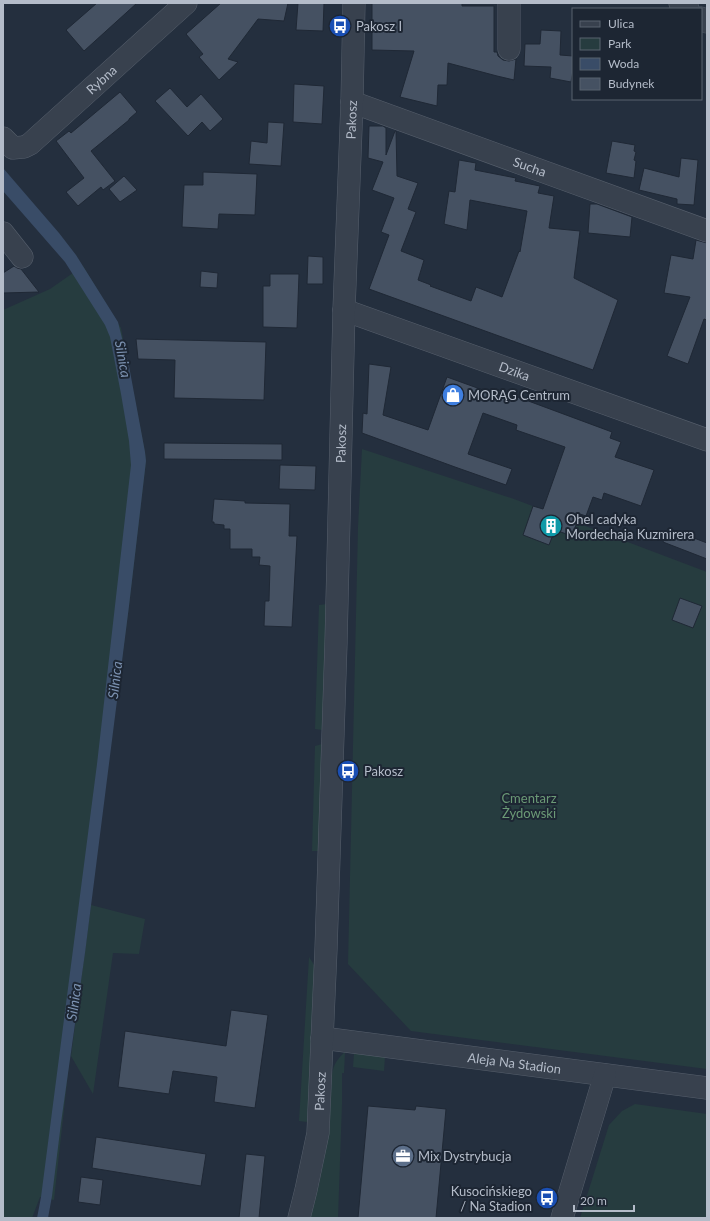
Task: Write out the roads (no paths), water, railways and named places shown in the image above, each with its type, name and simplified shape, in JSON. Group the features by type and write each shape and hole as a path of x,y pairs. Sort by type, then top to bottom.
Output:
{"street":[{"name":"Rybna","path":"8,143 24,147 30,144 186,3"},
{"name":"Pakosz","path":"299,1218 318,1133 336,643 344,310 352,102 354,3"},
{"path":"509,3 509,49"},
{"name":"Sucha","path":"352,102 707,231"},
{"path":"3,234 22,257"},
{"name":"Dzika","path":"344,310 707,440"},
{"name":"Aleja Na Stadion","path":"322,1038 707,1088"},
{"path":"562,1218 605,1075"}],"water":[{"name":"Silnica","path":"3,168 76,255 118,322 129,366 146,461 85,953 48,1218 37,1218 41,1197 97,764 131,465 129,441 121,394 110,337 105,325 65,262 3,191"}],"place":[{"name":"Pakosz I","path":"340,26"},
{"name":"MORĄG Centrum","path":"453,395"},
{"name":"Ohel cadyka Mordechaja Kuzmirera","path":"551,526"},
{"name":"Pakosz","path":"348,771"},
{"name":"Mix Dystrybucja","path":"403,1156"},
{"name":"Kusocińskiego / Na Stadion","path":"547,1198"}],"park label":[{"name":"Cmentarz Żydowski","path":"529,806"}]}
